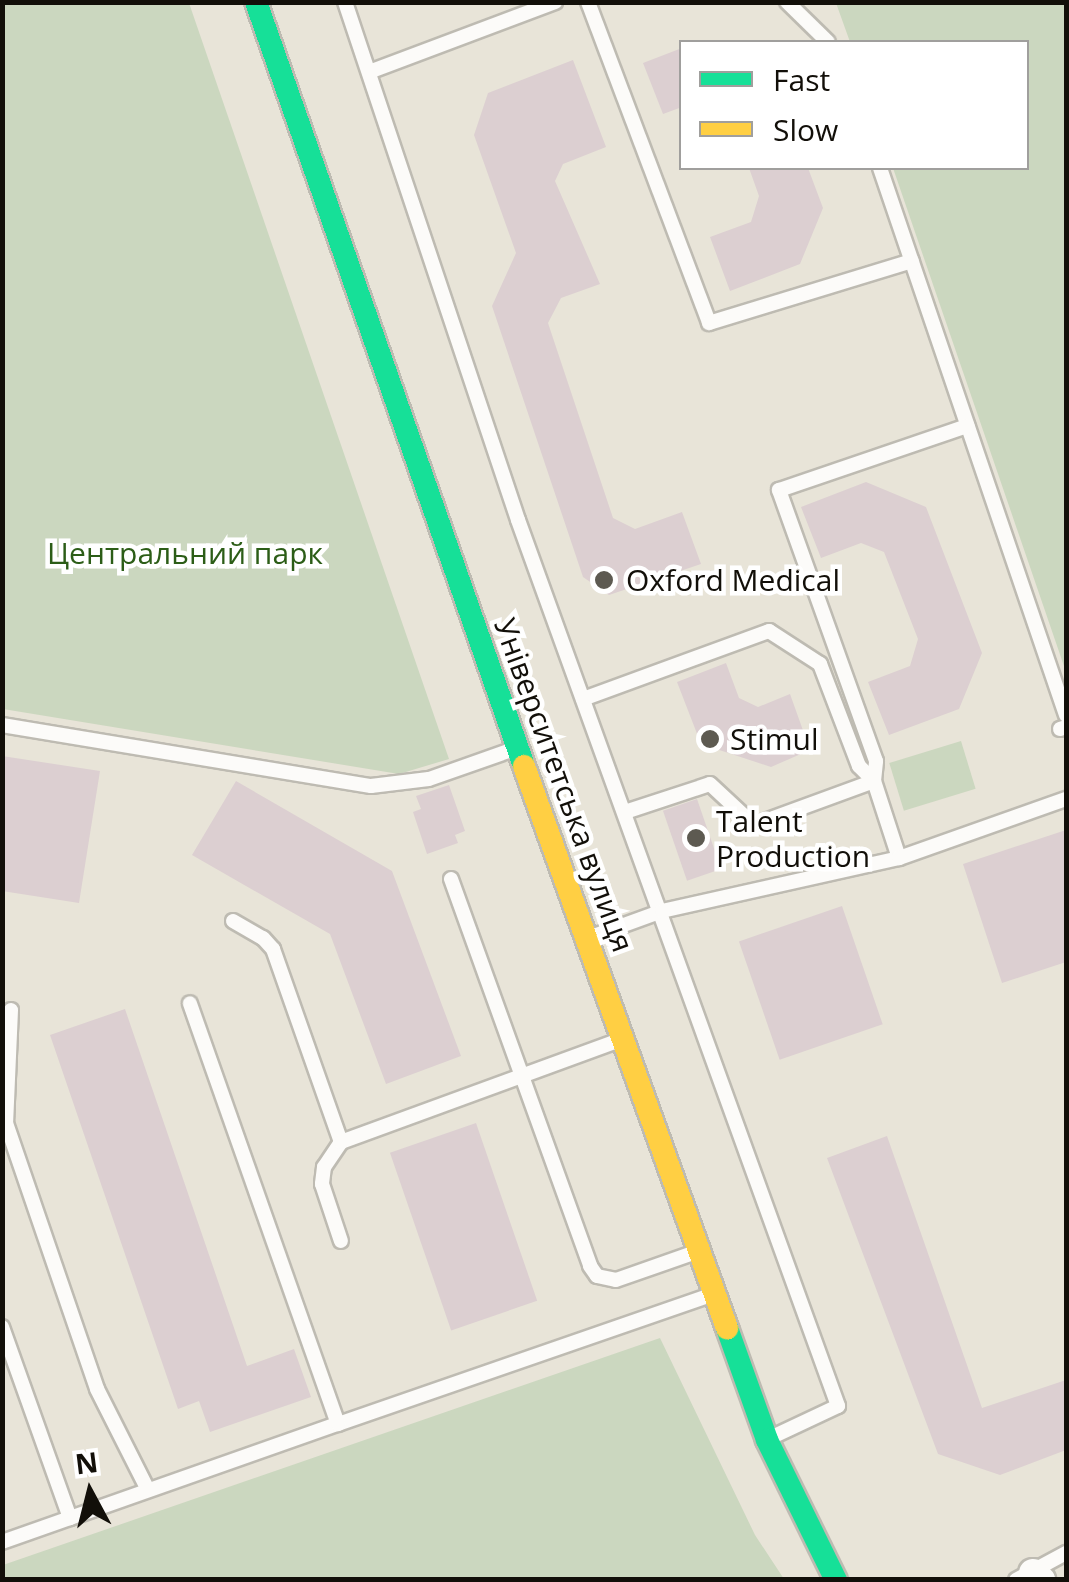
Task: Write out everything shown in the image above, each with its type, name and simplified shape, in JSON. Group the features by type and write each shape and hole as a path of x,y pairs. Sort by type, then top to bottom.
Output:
{"main road":[{"name":"Університетська вулиця","path":"256,2 767,1440 836,1580"}],"lane":[{"path":"345,2 583,699 838,1406 767,1440"},
{"path":"369,72 555,2"},
{"path":"588,2 709,323 912,261"},
{"path":"787,2 826,40"},
{"path":"881,170 1064,724"},
{"path":"900,858 874,781 876,761 779,490 966,426"},
{"path":"583,699 769,632 820,664 859,766 874,781"},
{"path":"2,725 372,786 428,778 519,747"},
{"path":"625,812 710,784 754,826 874,781"},
{"path":"588,938 662,911 900,858 1066,799"},
{"path":"451,879 597,1276 616,1280 700,1251"},
{"path":"233,921 263,938 273,949 341,1142"},
{"path":"190,1003 338,1424"},
{"path":"11,1010 6,1123 97,1388 148,1490"},
{"path":"341,1241 322,1184 324,1167 341,1142 624,1038"},
{"path":"2,1542 715,1294"},
{"path":"2,1327 70,1518"},
{"path":"1030,1577 1066,1553"}],"green space":[{"name":"Центральний парк","path":"2,3 189,3 449,759 399,774 3,709"},
{"path":"836,3 1066,3 1066,672 894,170 1029,170 1029,40 849,40"},
{"path":"961,741 976,789 904,811 889,763"},
{"path":"660,1338 755,1535 784,1579 3,1579 3,1565"}],"building":[{"path":"679,49 679,108 663,114 643,63"},
{"path":"573,60 606,147 563,164 555,181 600,284 561,298 548,323 613,518 635,529 682,512 701,564 609,595 583,577 492,306 516,253 474,135 488,93"},
{"path":"750,170 809,170 823,208 800,264 730,291 710,237 751,222 759,196"},
{"path":"866,482 926,507 982,653 959,709 889,735 868,682 910,666 918,639 884,552 861,543 821,558 801,507"},
{"path":"726,663 739,698 758,707 790,694 810,750 771,767 701,744 677,682"},
{"path":"2,756 100,771 79,903 2,891"},
{"path":"236,781 392,871 461,1056 386,1084 330,934 192,855"},
{"path":"449,785 465,831 455,835 458,843 427,854 413,812 421,809 416,796"},
{"name":"Talent Production","path":"697,799 721,869 687,881 663,811"},
{"path":"1066,830 1066,962 1002,983 963,864"},
{"path":"842,906 883,1024 780,1060 739,941"},
{"path":"125,1009 247,1366 294,1349 311,1397 210,1432 199,1401 178,1409 50,1035"},
{"path":"476,1123 537,1301 451,1330 390,1153"},
{"path":"887,1136 982,1408 1066,1380 1066,1450 1000,1475 938,1454 827,1158"}],"traffic: fast":[{"path":"256,2 524,766"},
{"path":"727,1328 767,1440 836,1580"}],"traffic: slow":[{"path":"524,766 727,1328"}],"place":[{"name":"Oxford Medical","path":"604,580"},
{"name":"Stimul","path":"710,739"},
{"name":"Talent Production","path":"696,838"}]}
